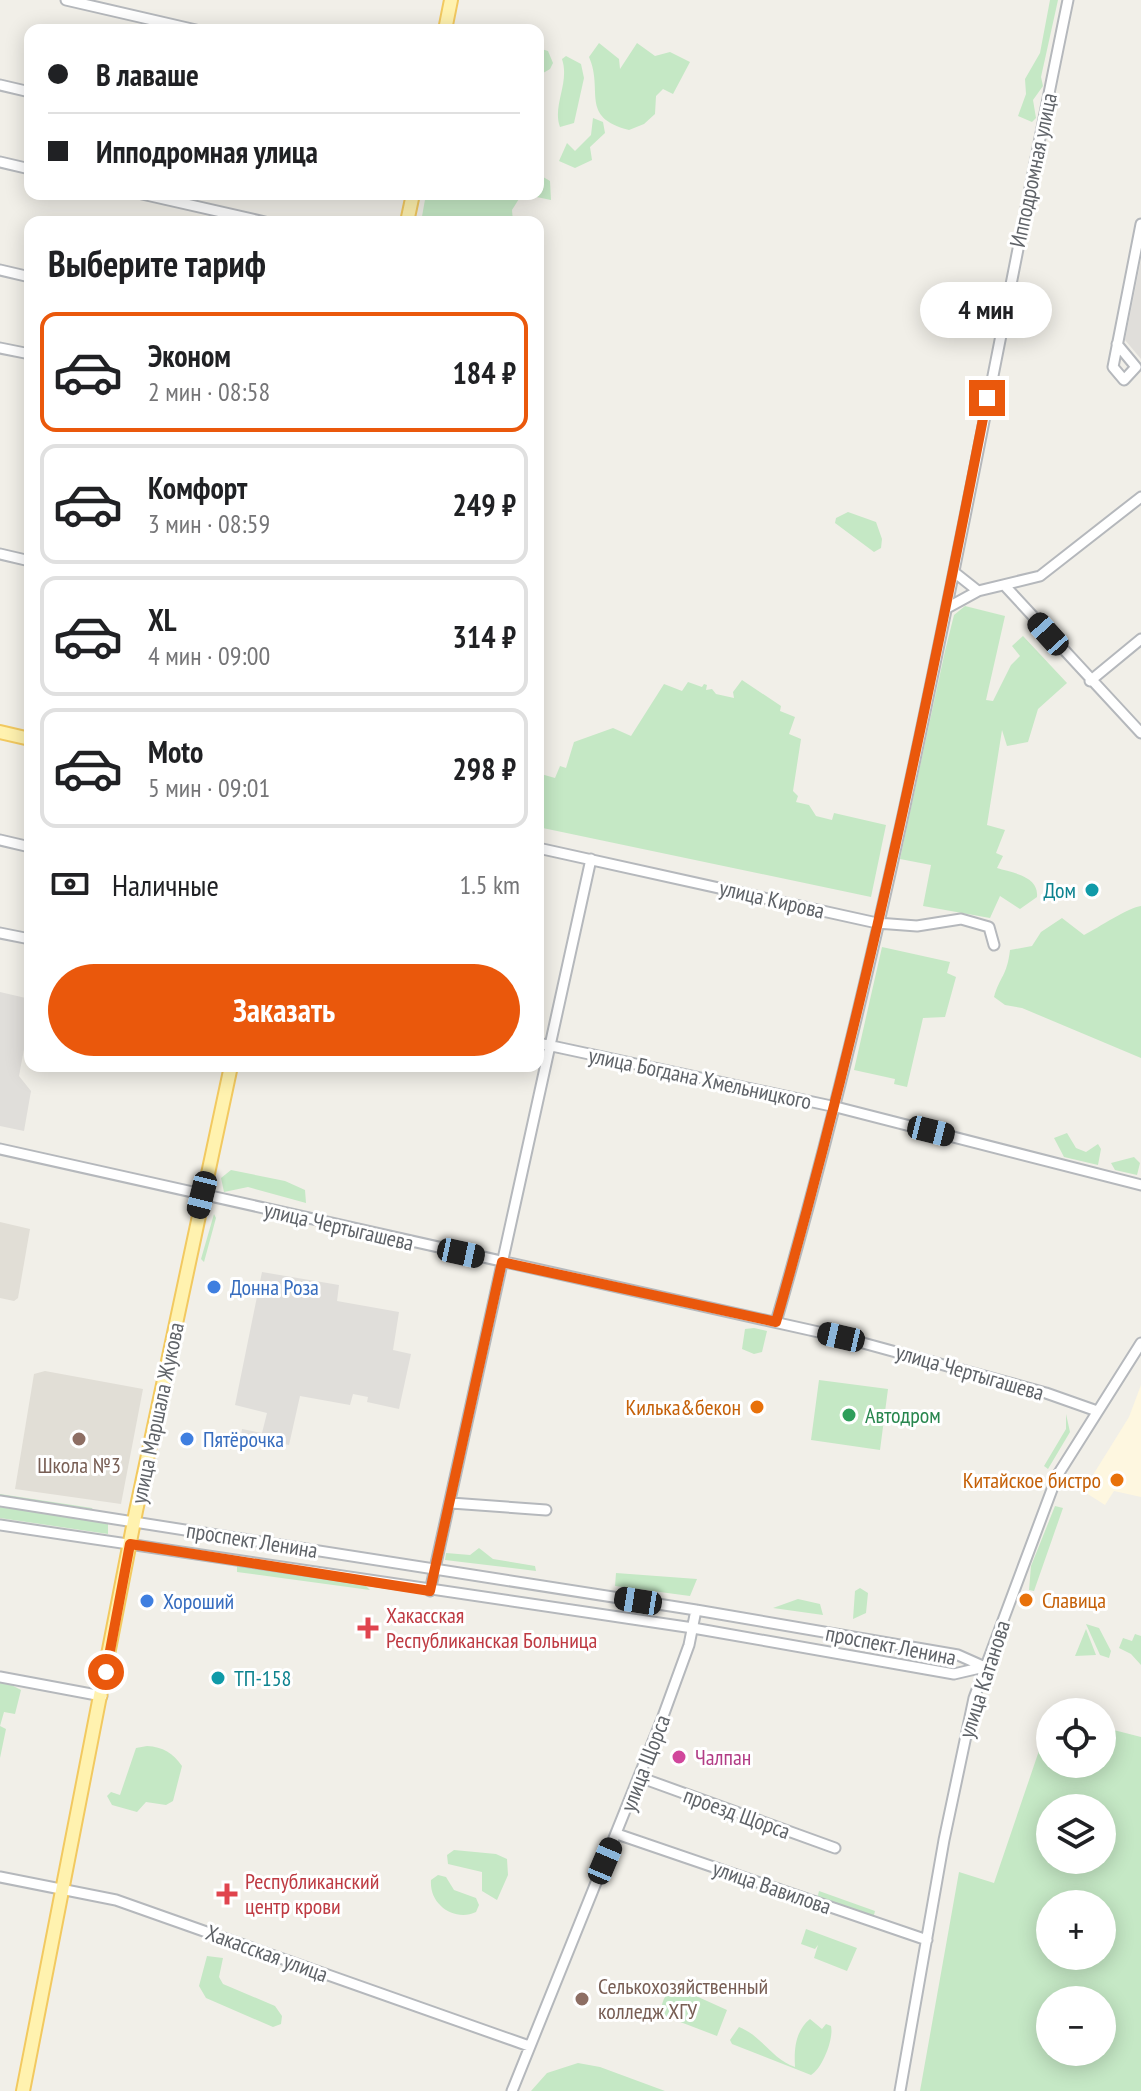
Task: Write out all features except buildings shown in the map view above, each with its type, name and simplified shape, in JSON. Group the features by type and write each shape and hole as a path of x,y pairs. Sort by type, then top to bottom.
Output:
{"main road":[{"path":"446,24 451,0"},
{"path":"0,732 24,738"},
{"name":"улица Маршала Жукова","path":"23,2091 65,1888 134,1521 230,1072"}],"street":[{"path":"66,0 170,24"},
{"name":"Ипподромная улица","path":"776,1322 836,1107 947,608 1068,0"},
{"path":"0,85 24,91"},
{"path":"0,162 24,168"},
{"path":"168,200 239,216"},
{"path":"1117,344 1141,224"},
{"path":"0,270 24,276"},
{"path":"0,348 24,353"},
{"path":"947,608 978,591 1006,587 1055,567 1141,497"},
{"path":"0,554 24,560"},
{"path":"954,572 978,591"},
{"path":"1006,587 1141,733"},
{"path":"1090,681 1141,639"},
{"path":"0,840 24,846"},
{"name":"улица Кирова","path":"544,849 877,923 917,926 961,919 989,927 994,945"},
{"path":"430,1591 591,859"},
{"path":"0,933 24,938"},
{"name":"улица Богдана Хмельницкого","path":"544,1044 836,1107 1141,1185"},
{"name":"улица Чертыгашева","path":"0,1149 776,1322 970,1371 1097,1411"},
{"name":"улица Катанова","path":"900,2091 964,1735 985,1667 1049,1494 1141,1343"},
{"name":"проспект Ленина","path":"0,1501 696,1610 958,1655 985,1667"},
{"path":"451,1503 546,1510"},
{"name":"проспект Ленина","path":"0,1525 693,1628 954,1674 985,1667"},
{"name":"улица Щорса","path":"512,2091 639,1777 693,1628 696,1610"},
{"path":"0,1677 102,1696"},
{"name":"проезд Щорса","path":"639,1777 835,1848"},
{"name":"улица Вавилова","path":"617,1834 927,1940"},
{"name":"Хакасская улица","path":"0,1877 65,1888 155,1913 529,2046"}],"shaded area":[{"path":"1141,259 1141,359 1125,340"},
{"path":"0,992 24,998 24,1049 19,1076 31,1091 24,1131 0,1126"},
{"path":"0,1222 30,1229 18,1298 14,1301 0,1298"},
{"path":"262,1272 339,1285 337,1301 399,1312 393,1350 411,1354 399,1409 367,1402 368,1397 353,1394 350,1405 300,1396 289,1445 241,1435 242,1429 262,1433 267,1413 235,1405"},
{"name":"Школа №3","path":"45,1371 143,1389 121,1504 15,1489 34,1374"},
{"path":"1141,1385 1141,1497 1114,1491 1105,1505 1083,1491 1129,1417"}],"green space":[{"path":"1050,0 1058,0 1041,77 1043,86 1033,100 1036,118 1032,122 1018,116 1026,94 1025,79 1040,53"},
{"path":"599,43 619,59 620,69 637,43 655,56 670,52 690,62 673,94 663,89 656,96 655,114 644,124 629,130 614,125 598,110 589,57"},
{"path":"544,50 548,51 553,63 544,72"},
{"path":"566,56 581,64 584,78 574,123 560,127 558,111 564,77 562,59"},
{"path":"593,118 603,122 605,133 590,147 592,160 575,168 559,161 567,143 575,151 591,135"},
{"path":"544,178 550,181 551,200 544,199"},
{"path":"425,200 518,200 512,210 512,216 422,216"},
{"path":"848,512 876,522 882,539 881,548 874,552 835,523 836,518"},
{"path":"965,606 1005,616 986,700 993,701 1011,665 1020,656 1012,646 1023,636 1067,683 1038,709 1028,742 1007,746 1002,730 987,825 1005,830 996,853 1003,856 997,868 1029,880 1037,890 1037,897 1020,909 1000,896 990,918 923,906 931,865 900,859 954,615"},
{"path":"742,680 781,706 780,711 795,717 789,734 801,739 793,791 798,796 796,802 809,805 816,816 832,820 834,813 886,825 871,897 544,828 544,775 555,778 560,766 566,768 574,742 613,728 631,736 664,684 682,691 688,682 702,687 704,684 707,685 706,690 712,689 716,694 734,698 733,692"},
{"path":"1141,906 1141,1058 1022,1008 1005,1005 994,997 1010,950 1032,946 1041,932 1062,918 1084,935"},
{"path":"882,947 950,962 947,973 956,977 945,1017 923,1018 907,1087 894,1084 895,1079 854,1070"},
{"path":"1067,1133 1076,1148 1086,1152 1098,1144 1101,1149 1098,1165 1064,1157 1054,1138"},
{"path":"1134,1157 1140,1163 1137,1175 1115,1170 1111,1163"},
{"path":"231,1170 285,1181 305,1190 306,1203 248,1187 224,1192 221,1178"},
{"path":"214,1214 216,1218 204,1262 201,1259"},
{"path":"745,1329 767,1331 762,1352 754,1354 742,1349"},
{"name":"Автодром","path":"819,1380 888,1389 880,1450 811,1440"},
{"path":"1066,1414 1070,1432 1048,1469 1044,1466 1066,1429"},
{"path":"0,1494 92,1508 93,1510 0,1498"},
{"path":"1055,1506 1063,1508 1034,1591 1029,1590 1031,1566"},
{"path":"0,1507 108,1523 108,1534 0,1518"},
{"path":"479,1548 493,1559 535,1566 536,1571 445,1560 446,1553 470,1555"},
{"path":"237,1566 366,1586 370,1590 237,1572"},
{"path":"616,1573 697,1579 690,1596 615,1586"},
{"path":"860,1588 868,1593 866,1613 853,1619 855,1591"},
{"path":"798,1599 820,1604 823,1615 773,1608"},
{"path":"1086,1624 1099,1628 1111,1651 1109,1658 1100,1655"},
{"path":"1086,1629 1096,1655 1075,1656"},
{"path":"1135,1634 1141,1636 1141,1665 1131,1654 1119,1648 1123,1638 1132,1641"},
{"path":"0,1679 21,1690 15,1714 4,1712 0,1726"},
{"path":"0,1726 6,1729 0,1758"},
{"path":"1116,1731 1141,1737 1141,2091 920,2091 959,1872 994,1883 1036,1760 1036,1778 1116,1778"},
{"path":"147,1746 167,1752 182,1766 173,1801 166,1805 146,1802 137,1812 112,1805 107,1796 111,1792 120,1795 136,1748"},
{"path":"454,1850 496,1854 507,1859 508,1875 497,1900 482,1891 482,1872 448,1864 447,1855"},
{"path":"438,1875 446,1877 454,1890 476,1898 479,1905 476,1912 460,1915 439,1904 431,1889 431,1880"},
{"path":"819,1891 875,1911 873,1919 817,1899"},
{"path":"806,1929 857,1948 847,1971 814,1958 818,1945 815,1949 801,1944"},
{"path":"207,1956 223,1958 219,1977 223,1984 275,2006 282,2016 281,2024 273,2027 206,1998 199,1986"},
{"path":"676,1987 727,2010 717,2036 662,2015 664,1999"},
{"path":"810,2019 822,2029 826,2024 831,2026 829,2046 811,2075 732,2044 730,2040 739,2027 795,2067 798,2035"},
{"path":"578,2063 600,2067 665,2091 531,2091 547,2073"}],"place":[{"name":"Дом","path":"1092,890"},
{"name":"Донна Роза","path":"214,1287"},
{"name":"Килька&бекон","path":"757,1407"},
{"name":"Автодром","path":"849,1415"},
{"name":"Школа №3","path":"79,1439"},
{"name":"Пятёрочка","path":"187,1439"},
{"name":"Китайское бистро","path":"1117,1480"},
{"name":"Славица","path":"1026,1600"},
{"name":"Хороший","path":"147,1601"},
{"name":"Хакасская Республиканская Больница","path":"368,1628"},
{"name":"ТП-158","path":"218,1678"},
{"name":"Чалпан","path":"679,1757"},
{"name":"Республиканский центр крови","path":"227,1894"},
{"name":"Селькохозяйственный колледж ХГУ","path":"582,1999"}],"route":[{"path":"106,1672 130,1544 430,1591 502,1262 776,1322 836,1107 947,608 987,398"}]}
